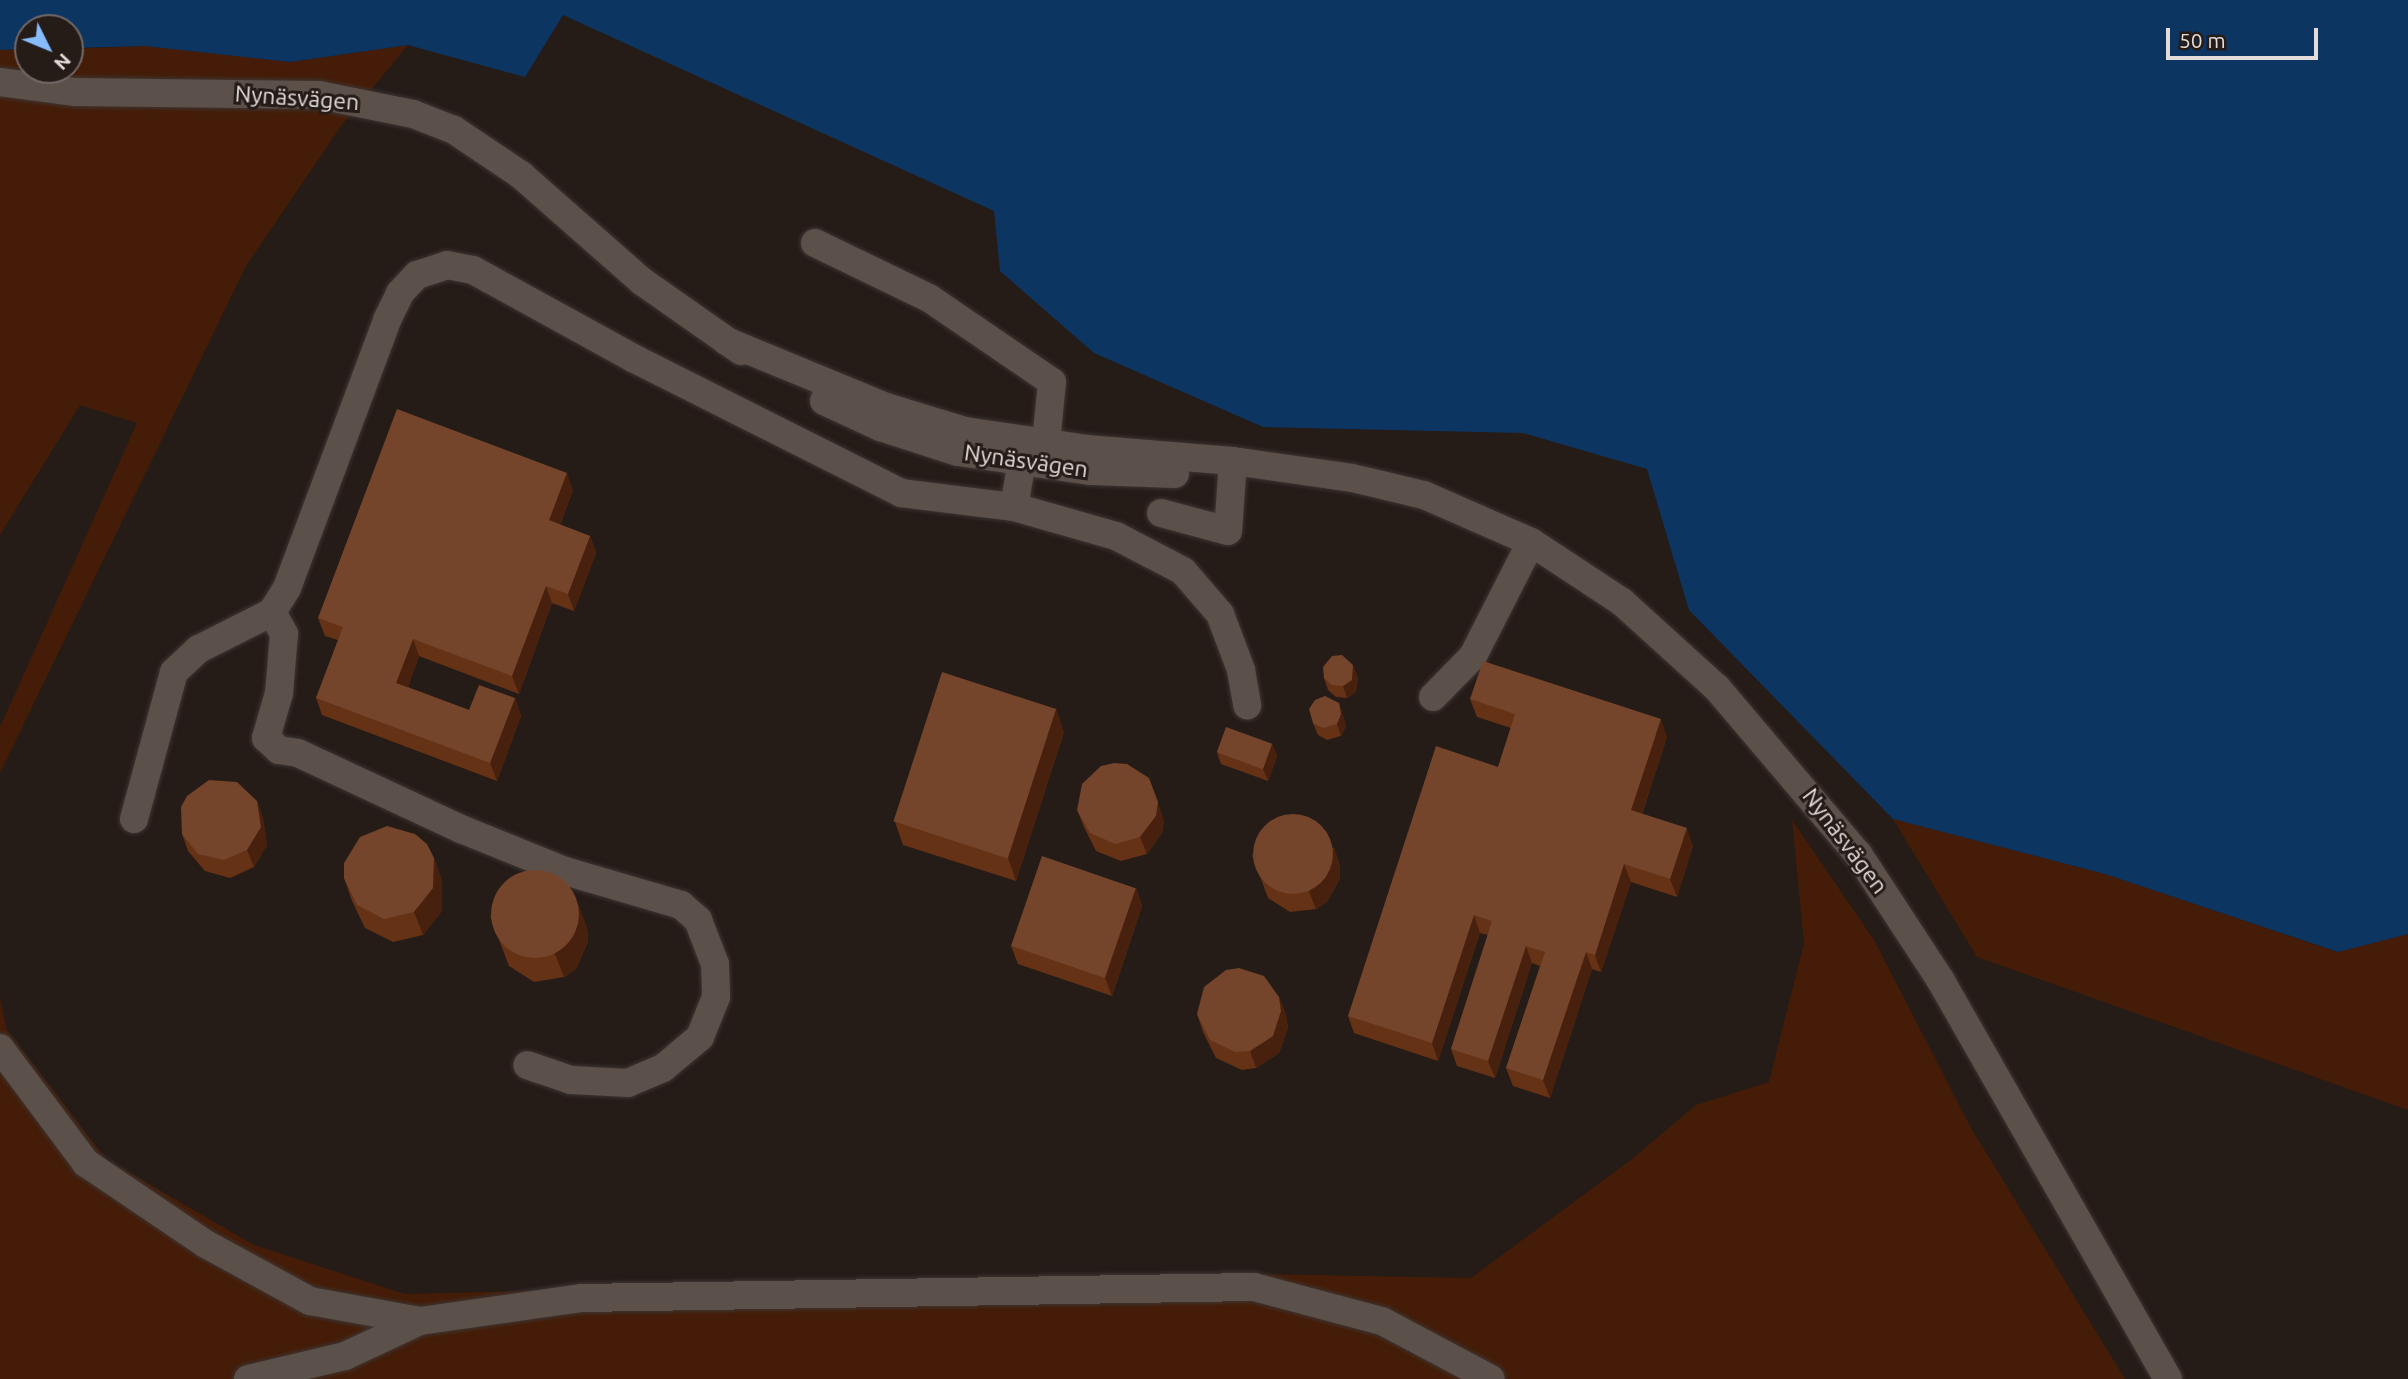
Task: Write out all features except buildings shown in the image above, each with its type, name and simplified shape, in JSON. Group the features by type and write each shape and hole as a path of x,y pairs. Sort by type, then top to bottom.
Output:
{"street":[{"name":"Nynäsvägen","path":"0,82 75,92 319,95 413,114 454,130 521,175 643,282 796,388 880,427 958,452 1034,453 1353,478 1424,495 1531,542 1622,602 1708,680 1858,854 1941,981 2168,1379"},
{"path":"815,243 929,298 1052,382 1034,453 1014,508"},
{"path":"134,819 174,672 199,649 272,612 295,573 400,293 417,275 447,265 497,281 635,359 901,493 1014,508 1116,536 1183,571 1220,614 1241,670 1247,705"},
{"path":"1161,513 1227,531 1233,468"},
{"path":"1433,697 1473,656 1531,542"},
{"path":"272,612 284,634 279,693 266,738 279,750 298,752 461,829 565,871 681,905 698,920 715,964 716,997 700,1037 663,1068 628,1083 571,1080 527,1065"},
{"path":"0,1048 86,1163 204,1243 310,1301 420,1321"},
{"path":"248,1379 345,1356 420,1321 582,1298 1254,1287 1382,1321 1491,1379"}],"shaded area":[{"path":"408,45 341,126 246,266 0,773 0,727 137,423 80,405 0,535 0,50 14,50 14,84 84,84 84,48 145,46 290,62"},
{"path":"1893,819 2105,874 2337,952 2408,934 2408,1110 1977,957"},
{"path":"1792,820 1874,940 1971,1128 2125,1379 0,1379 0,998 7,1030 106,1159 254,1245 405,1294 1258,1274 1471,1278 1632,1159 1696,1105 1769,1082 1804,943"}],"water":[{"path":"0,0 2408,0 2408,934 2338,952 2105,874 1893,819 1689,610 1647,469 1523,433 1263,427 1094,353 1000,271 994,211 563,15 525,77 408,45 290,62 145,46 84,48 84,14 14,14 14,50 0,50"}]}
